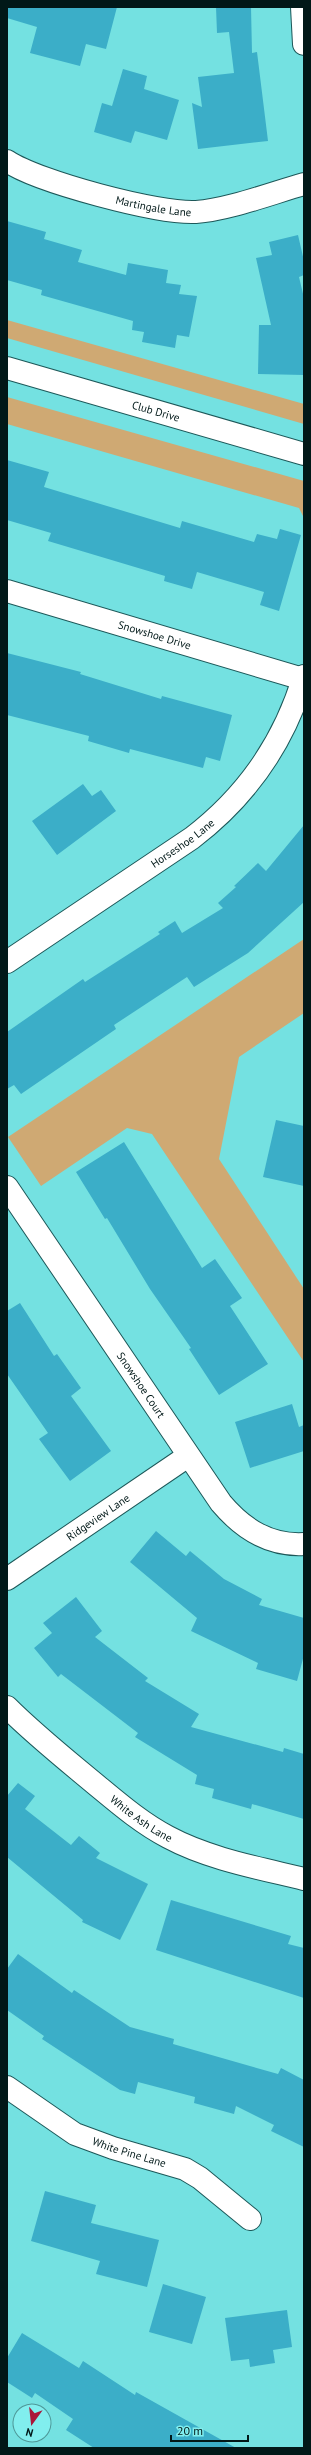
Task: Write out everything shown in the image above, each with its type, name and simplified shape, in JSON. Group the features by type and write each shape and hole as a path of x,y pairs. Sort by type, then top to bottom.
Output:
{"street":[{"path":"302,7 304,44"},
{"name":"Martingale Lane","path":"7,161 37,176 120,200 184,212 212,210 304,184"},
{"name":"Club Drive","path":"7,368 304,454"},
{"name":"Snowshoe Drive","path":"7,590 304,678"},
{"name":"Horseshoe Lane","path":"7,962 185,843 216,818 241,793 279,742 289,720 304,678"},
{"name":"Snowshoe Court","path":"7,1187 221,1503 244,1525 259,1535 276,1542 304,1544"},
{"name":"Ridgeview Lane","path":"7,1579 188,1456"},
{"name":"White Ash Lane","path":"7,1707 47,1744 96,1784 145,1823 168,1837 245,1864 304,1879"},
{"name":"White Pine Lane","path":"7,2087 75,2134 185,2169 200,2178 250,2220"}],"shaded area":[{"path":"7,320 304,404 304,424 7,338"},
{"path":"7,397 304,481 304,518 299,508 7,424"},
{"path":"304,939 304,1013 239,1057 219,1159 304,1289 304,1362 152,1134 127,1128 41,1186 8,1137"}],"building":[{"path":"7,7 117,7 106,49 86,44 80,66 30,53 37,27 7,18"},
{"path":"216,7 251,7 252,53 257,52 268,141 198,149 192,103 202,107 198,77 234,73 229,32 217,33"},
{"path":"123,69 147,76 144,89 179,100 167,140 135,131 131,143 94,132 102,103 112,106"},
{"path":"7,221 46,232 44,239 82,250 78,262 126,275 128,263 168,270 166,283 181,285 179,294 197,296 189,337 177,335 175,348 142,342 144,332 132,330 133,321 41,295 42,290 7,280"},
{"path":"298,235 304,261 304,275 299,277 304,298 304,375 258,374 259,325 271,325 256,258 272,255 269,242"},
{"path":"7,460 49,472 44,487 180,528 182,521 254,542 257,534 277,539 280,529 301,535 279,611 260,605 264,592 197,572 192,589 164,581 165,576 48,541 51,533 7,520"},
{"path":"7,653 81,672 80,674 161,699 162,696 232,715 220,761 206,757 203,768 130,749 129,753 88,741 89,736 7,715"},
{"path":"83,784 92,796 101,790 116,811 57,855 32,821"},
{"path":"304,825 304,902 248,953 194,987 187,977 114,1025 116,1029 21,1094 14,1085 7,1089 7,1032 83,979 85,982 160,934 158,932 175,921 182,933 223,908 218,903 236,887 234,886 258,863 266,871"},
{"path":"276,1120 304,1126 304,1186 263,1177"},
{"path":"124,1142 202,1268 215,1259 242,1298 230,1306 268,1364 219,1395 189,1349 191,1348 150,1289 107,1218 105,1219 76,1172"},
{"path":"20,1303 54,1356 57,1354 81,1388 71,1396 111,1451 70,1481 39,1439 48,1433 7,1374 7,1311"},
{"path":"292,1404 299,1427 304,1425 304,1451 250,1468 235,1422"},
{"path":"156,1531 186,1556 190,1551 224,1579 262,1599 259,1605 304,1618 304,1655 297,1681 256,1669 258,1663 191,1631 197,1618 130,1562"},
{"path":"76,1597 102,1631 95,1637 148,1678 145,1681 199,1714 191,1727 283,1752 284,1748 304,1754 304,1819 252,1804 251,1809 212,1798 214,1789 195,1784 197,1775 135,1737 138,1733 61,1674 58,1677 34,1648 52,1633 43,1623"},
{"path":"18,1783 35,1796 25,1809 71,1845 79,1836 100,1853 96,1858 148,1884 120,1940 82,1922 83,1920 7,1857 7,1796"},
{"path":"171,1900 291,1936 288,1944 304,1948 304,1998 156,1950"},
{"path":"18,1954 72,1993 74,1990 130,2027 174,2039 173,2044 278,2074 281,2068 304,2080 304,2147 271,2131 274,2125 236,2106 234,2114 194,2103 195,2097 138,2082 135,2094 120,2090 42,2039 44,2036 7,2010 7,1969"},
{"path":"45,2191 96,2205 91,2223 159,2240 147,2287 96,2274 100,2261 31,2241"},
{"path":"163,2284 206,2297 192,2344 149,2332"},
{"path":"287,2310 292,2347 273,2350 275,2363 250,2367 249,2359 231,2361 225,2318"},
{"path":"22,2333 79,2368 83,2361 135,2395 136,2392 236,2448 94,2448 66,2430 73,2419 52,2405 52,2403 50,2403 35,2393 32,2398 7,2382 7,2358"}]}
